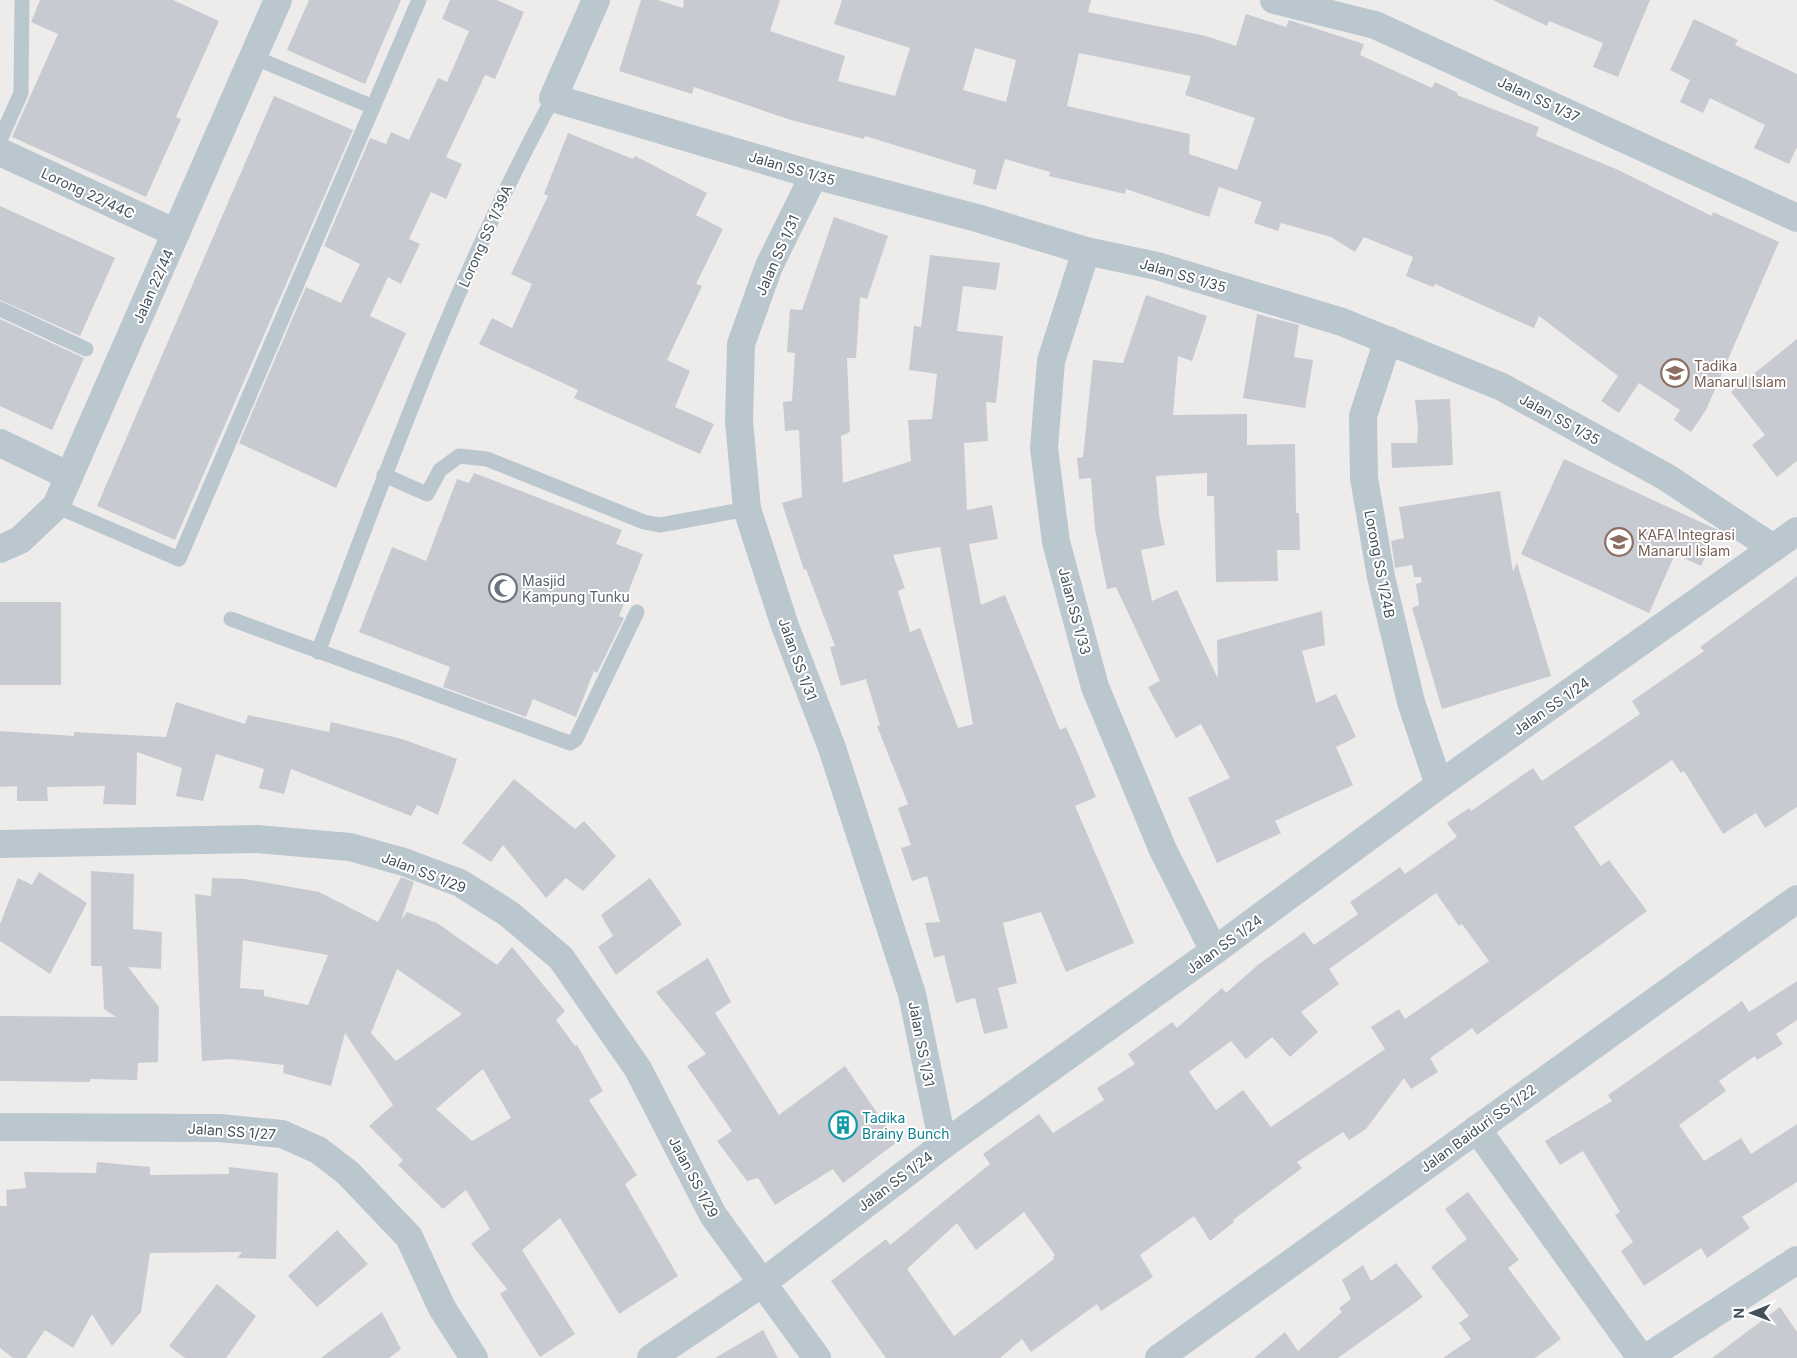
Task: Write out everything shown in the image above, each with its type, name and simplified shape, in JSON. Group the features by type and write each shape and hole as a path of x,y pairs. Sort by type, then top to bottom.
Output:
{"street":[{"name":"Lorong SS 1/39A","path":"553,98 596,0"},
{"name":"Jalan SS 1/37","path":"1274,0 1375,26 1797,218"},
{"name":"Jalan 22/44","path":"0,549 20,540 56,506 253,57 270,3"},
{"name":"Jalan SS 1/35","path":"553,98 814,176 977,218 1086,251 1157,266 1342,322 1502,388 1666,477 1772,548"},
{"name":"Lorong 22/44C","path":"0,152 176,233"},
{"name":"Jalan SS 1/31","path":"814,176 769,266 741,344 739,420 747,509 785,626 832,748 912,994 943,1145"},
{"name":"Jalan SS 1/33","path":"1086,251 1052,361 1044,448 1056,542 1096,687 1162,850 1214,951"},
{"name":"Lorong SS 1/24B","path":"1388,340 1363,416 1364,478 1381,576 1411,702 1438,785"},
{"path":"0,443 69,476"},
{"name":"Jalan SS 1/24","path":"651,1358 761,1284 943,1145 1214,951 1438,785 1797,531"},
{"name":"Jalan SS 1/29","path":"0,844 257,839 350,846 404,862 460,883 509,914 560,958 638,1069 713,1215 761,1284 817,1358"},
{"name":"Jalan Baiduri SS 1/22","path":"1159,1358 1797,899"},
{"name":"Jalan SS 1/27","path":"0,1127 219,1128 282,1134 318,1150 348,1173 409,1237 442,1308 474,1358"},
{"path":"1477,1129 1641,1358"},
{"path":"1646,1358 1796,1262"}],"lane":[{"path":"0,140 21,93 22,0"},
{"path":"56,506 179,559 419,0"},
{"path":"253,57 373,107"},
{"name":"Lorong SS 1/39A","path":"318,652 384,475 484,236 523,153 553,98"},
{"path":"0,309 86,349"},
{"path":"384,475 427,494 440,470 459,456 487,459 644,522 660,524 747,509"},
{"path":"231,619 570,743 576,740 638,612"}],"building":[{"path":"40,0 173,0 219,21 176,117 181,119 146,197 12,137 58,34 31,22"},
{"path":"309,0 401,0 365,84 287,50"},
{"path":"450,0 497,0 524,12 495,79 485,75 446,157 462,164 446,199 431,192 409,239 420,244 401,284 388,277 370,316 406,333 336,488 239,443 306,287 341,303 360,264 324,246 370,138 386,144 391,132 409,140 438,78 447,82 469,31 442,19"},
{"path":"641,0 658,0 683,8 684,0 780,0 770,31 845,56 838,81 895,96 910,48 834,24 842,0 1091,0 1088,12 1206,36 1236,46 1246,14 1286,27 1289,20 1364,44 1360,55 1432,88 1435,82 1458,93 1457,95 1539,127 1536,136 1616,169 1712,216 1713,212 1779,242 1706,410 1691,432 1674,420 1680,410 1639,383 1619,413 1601,401 1618,376 1539,316 1534,328 1435,284 1433,287 1406,276 1413,257 1364,237 1355,252 1331,237 1281,223 1278,231 1254,223 1262,202 1219,187 1209,217 1126,189 1125,194 1049,176 1050,172 1005,159 996,190 973,184 976,170 865,136 864,139 791,120 694,87 692,94 619,71","holes":["975,48 1016,60 1006,102 963,90","1079,53 1191,76 1185,95 1255,118 1237,170 1189,154 1190,134 1067,106"]},
{"path":"1493,0 1650,0 1618,77 1593,67 1603,43 1549,21 1547,26"},
{"path":"1694,19 1738,40 1735,45 1797,74 1797,147 1789,164 1754,148 1765,125 1710,98 1703,113 1680,102 1690,80 1670,70"},
{"path":"274,96 353,130 175,540 97,506"},
{"path":"568,133 633,159 635,156 707,193 696,215 723,229 696,284 702,286 667,360 690,371 675,407 714,424 700,454 574,398 578,390 479,344 492,318 512,328 532,284 511,274 548,196 544,194"},
{"path":"0,206 115,258 80,336 0,300"},
{"path":"834,217 888,236 867,299 860,297 856,358 847,358 850,432 841,436 843,483 911,461 908,420 932,419 937,374 909,370 914,326 921,327 930,255 1000,263 996,290 963,286 957,331 1003,336 996,403 986,402 988,441 964,443 967,510 992,505 998,539 969,544 981,605 1005,595 1060,730 1066,727 1096,797 1075,806 1134,943 1066,972 1041,912 1003,923 1017,983 998,988 1008,1028 984,1034 975,998 956,1003 944,955 934,958 925,923 940,922 927,876 912,881 901,848 911,845 898,808 908,804 877,726 880,725 866,679 841,686 830,647 835,646 806,569 804,570 782,503 802,497 799,430 785,431 783,402 792,401 795,353 787,352 790,309 802,310","holes":["940,547 973,724 958,728 920,628 910,632 898,591 905,588 893,555"]},
{"path":"1146,295 1207,316 1192,361 1178,356 1173,415 1247,414 1247,445 1295,444 1296,513 1299,513 1300,550 1277,550 1278,581 1216,582 1214,496 1207,496 1207,473 1156,476 1159,515 1165,545 1141,550 1152,601 1177,590 1218,679 1217,640 1322,611 1325,645 1302,651 1316,703 1336,694 1356,737 1336,747 1353,785 1275,821 1281,833 1217,863 1188,798 1230,778 1201,724 1176,738 1148,687 1160,681 1116,587 1107,589 1095,529 1091,478 1079,479 1077,458 1083,457 1093,360 1123,363"},
{"path":"1257,314 1299,325 1294,357 1313,360 1305,408 1243,398"},
{"path":"0,319 84,358 52,430 0,406"},
{"path":"1797,339 1797,461 1777,477 1752,445 1765,435 1731,392"},
{"path":"1450,399 1453,465 1392,468 1391,443 1417,443 1418,428 1415,400"},
{"name":"KAFA Integrasi Manarul Islam","path":"1564,459 1718,530 1701,566 1675,554 1649,613 1521,554"},
{"name":"Masjid Kampung Tunku","path":"474,473 622,530 616,544 643,554 619,616 624,618 597,673 594,671 576,717 533,699 526,717 443,687 450,667 359,632 392,547 426,561 457,479 469,483"},
{"path":"1500,491 1513,572 1517,563 1551,676 1442,709 1412,608 1419,605 1416,584 1422,582 1421,577 1414,577 1412,565 1395,568 1391,541 1404,538 1399,507"},
{"path":"1797,576 1797,807 1765,828 1756,813 1723,834 1684,771 1681,773 1672,760 1574,827 1601,866 1609,860 1647,911 1477,1035 1472,1028 1430,1058 1438,1072 1411,1089 1404,1078 1366,1129 1349,1140 1343,1132 1297,1162 1302,1168 1233,1220 1234,1222 1210,1241 1194,1216 1140,1255 1153,1277 1101,1311 1097,1304 1031,1352 1022,1339 1000,1358 886,1358 831,1281 886,1239 890,1245 990,1164 983,1154 1039,1114 1053,1133 1104,1100 1097,1088 1135,1064 1128,1054 1172,1022 1177,1028 1222,988 1226,993 1259,964 1304,932 1314,945 1358,914 1350,902 1400,867 1405,874 1457,837 1447,823 1469,808 1471,811 1533,768 1542,781 1640,714 1632,701 1704,651 1700,647","holes":["1436,893 1459,926 1462,924 1489,961 1405,1019 1399,1009 1371,1027 1385,1049 1271,1127 1243,1090 1216,1110 1189,1072 1231,1041 1246,1059 1272,1037 1290,1057 1318,1032 1301,1012 1339,984 1329,969","1024,1212 1055,1255 1054,1259 954,1336 907,1269 957,1223 976,1250"]},
{"path":"0,602 61,602 61,685 0,685"},
{"path":"176,702 245,724 248,715 329,732 331,722 402,739 457,759 438,815 417,805 411,816 291,769 284,794 259,788 264,769 216,754 203,801 176,796 182,768 137,752 136,805 103,804 105,786 47,787 48,801 17,801 17,786 0,787 0,731 74,736 74,732 166,737"},
{"path":"514,779 575,829 584,821 616,856 583,891 566,878 546,898 503,845 491,862 462,843"},
{"path":"91,871 134,874 133,929 162,932 161,969 128,967 159,1007 158,1062 138,1063 137,1080 90,1079 90,1082 0,1081 0,1016 116,1017 104,1009 102,966 91,966"},
{"path":"39,872 87,903 50,974 0,941 0,924 18,878 32,885"},
{"path":"401,877 414,882 401,920 407,912 437,923 497,965 512,947 565,1011 556,1020 575,1046 577,1045 603,1091 589,1100 637,1175 625,1184 678,1276 619,1314 560,1218 522,1250 575,1334 540,1357 500,1294 507,1289 471,1244 490,1229 466,1190 443,1209 398,1165 403,1160 369,1126 393,1105 345,1033 331,1086 283,1073 284,1065 231,1059 202,1061 195,894 211,896 212,878 245,879 319,892 378,922","holes":["243,940 328,955 308,1005 264,996 264,990 240,988","397,969 462,1014 396,1061 371,1033","483,1069 511,1118 472,1141 436,1109"]},
{"path":"650,878 682,924 616,975 598,947 613,936 601,915"},
{"path":"708,958 731,1002 715,1013 779,1115 845,1066 897,1142 843,1183 833,1169 775,1205 758,1178 747,1181 717,1141 732,1131 687,1066 706,1054 656,992"},
{"path":"1797,981 1797,1020 1776,1034 1783,1044 1757,1060 1755,1056 1719,1081 1726,1091 1679,1125 1704,1161 1741,1138 1751,1154 1797,1124 1797,1182 1742,1217 1750,1228 1707,1258 1701,1248 1644,1286 1621,1251 1633,1242 1615,1215 1620,1212 1583,1151 1560,1165 1545,1141 1612,1101 1608,1095 1742,1001 1749,1012"},
{"path":"97,1162 150,1167 150,1175 229,1174 229,1167 278,1173 276,1259 237,1258 242,1252 150,1253 141,1312 112,1346 92,1314 73,1348 45,1330 26,1358 13,1358 0,1348 0,1206 7,1206 6,1190 26,1188 24,1172 96,1173"},
{"path":"1468,1192 1519,1260 1508,1268 1561,1339 1535,1358 1443,1358 1471,1339 1459,1323 1469,1316 1431,1267 1467,1239 1445,1209"},
{"path":"337,1230 368,1264 317,1307 288,1276"},
{"path":"1396,1263 1423,1297 1338,1358 1254,1358 1285,1332 1298,1351 1342,1312 1339,1308 1351,1299 1342,1280 1363,1265 1371,1281"},
{"path":"217,1284 256,1316 226,1358 185,1358 169,1346"},
{"path":"1780,1307 1797,1332 1797,1358 1712,1358"},
{"path":"382,1312 401,1349 389,1358 321,1358"},
{"path":"763,1330 778,1358 715,1358"}],"place":[{"name":"Tadika Manarul Islam","path":"1675,373"},
{"name":"KAFA Integrasi Manarul Islam","path":"1619,542"},
{"name":"Masjid Kampung Tunku","path":"503,588"},
{"name":"Tadika Brainy Bunch","path":"843,1125"}]}
